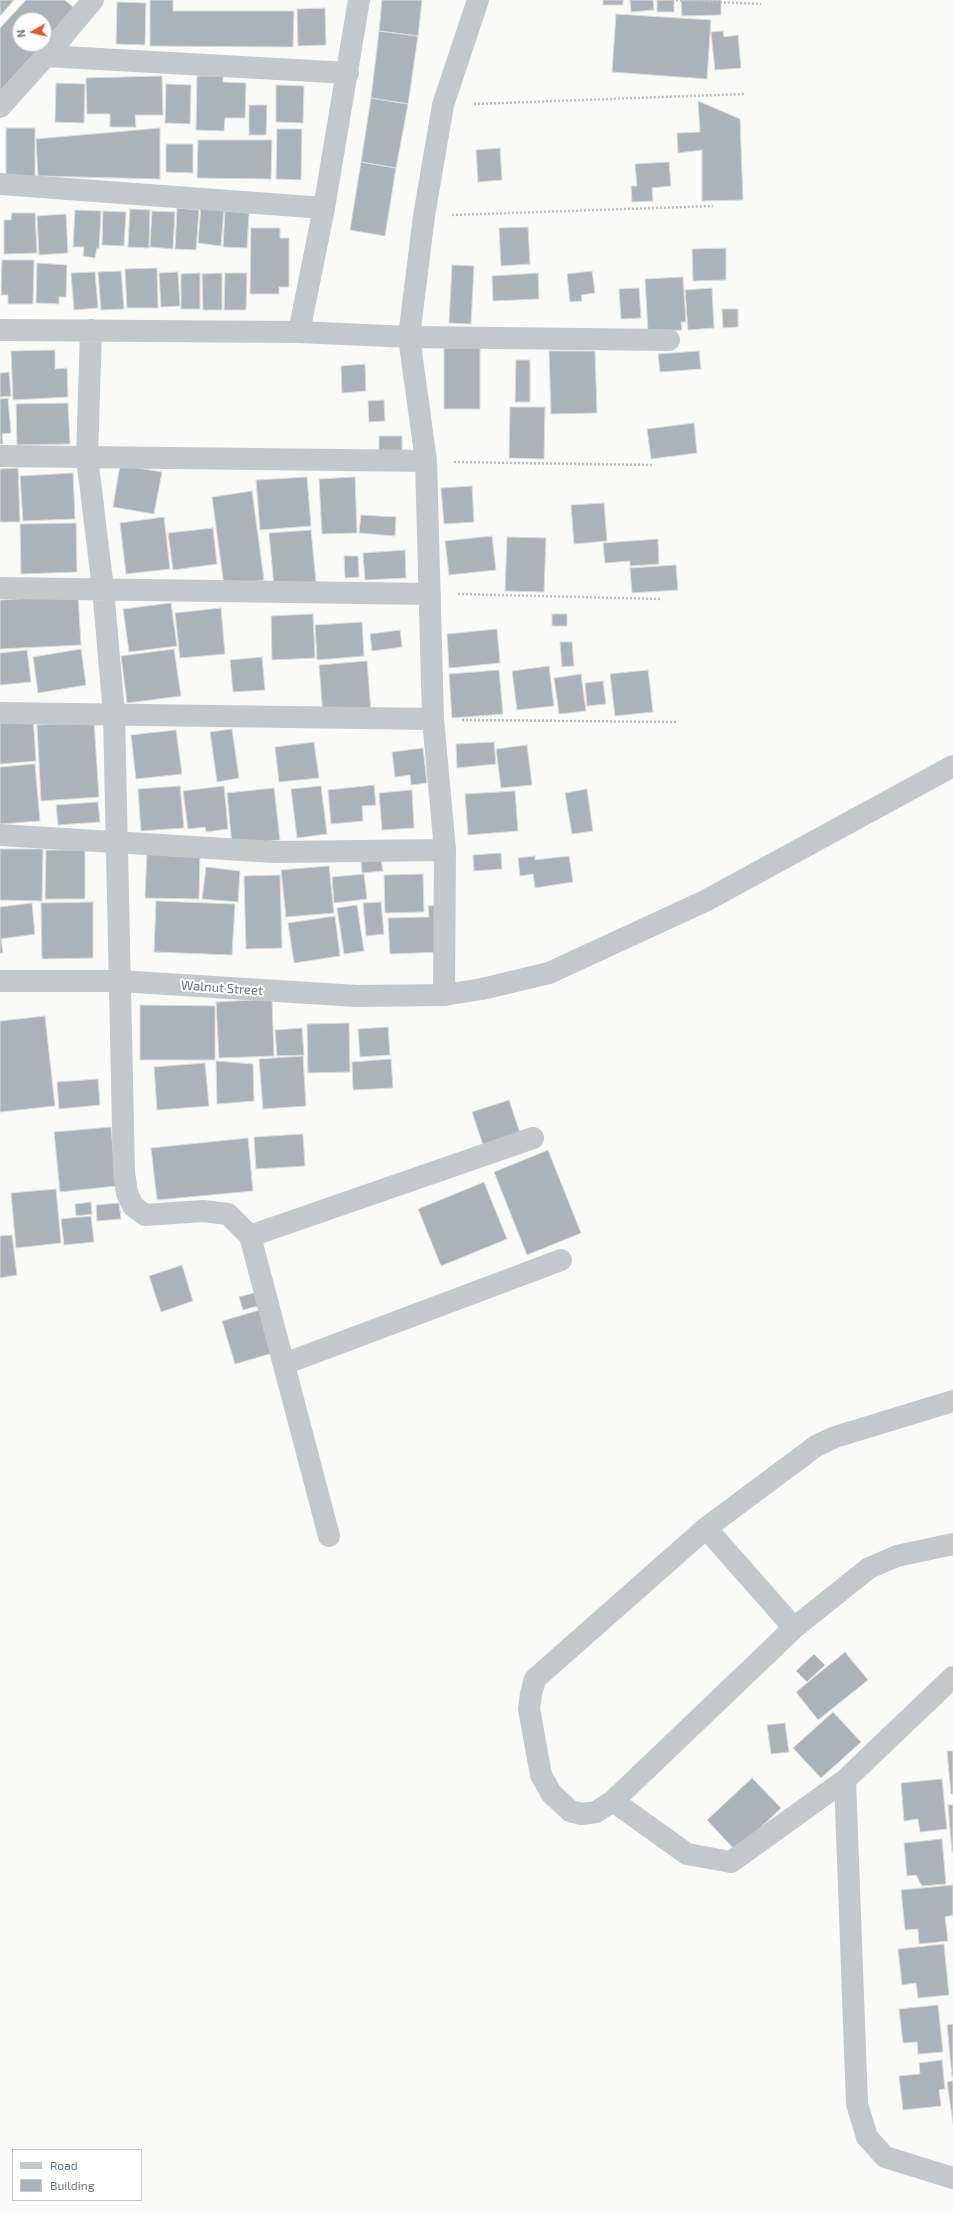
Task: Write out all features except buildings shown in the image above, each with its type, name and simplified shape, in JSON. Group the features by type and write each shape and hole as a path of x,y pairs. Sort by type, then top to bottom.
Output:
{"street":[{"path":"0,107 46,56 93,0"},
{"path":"299,332 324,208 348,73 359,0"},
{"path":"444,995 445,850 433,719 426,461 409,337 424,216 443,105 478,0"},
{"path":"46,56 348,73"},
{"path":"0,184 324,208"},
{"path":"0,330 299,332 409,337 669,340"},
{"path":"91,330 87,457 103,589 114,714 124,1172 128,1193 133,1206 145,1215 203,1212 228,1214 250,1236 329,1536"},
{"path":"0,456 426,461"},
{"path":"0,588 430,594"},
{"path":"0,713 433,719"},
{"name":"Walnut Street","path":"0,981 119,981 357,996 444,995 482,989 549,972 704,901 953,766"},
{"path":"0,835 274,852 445,850"},
{"path":"250,1236 533,1138"},
{"path":"284,1364 560,1260"},
{"path":"953,1401 835,1437 816,1446 706,1528 535,1679 531,1694 530,1716 541,1775 551,1793 570,1811 582,1814 596,1812 613,1801 794,1628 869,1568 897,1556 953,1544"},
{"path":"706,1528 794,1628"},
{"path":"613,1801 687,1854 731,1862 845,1780 953,1677"},
{"path":"845,1780 856,2104 867,2137 885,2157 953,2178"}],"path":[{"path":"672,0 761,4"},
{"path":"443,105 744,94"},
{"path":"424,216 713,206"},
{"path":"426,461 652,465"},
{"path":"430,594 661,599"},
{"path":"433,719 678,722"}]}
